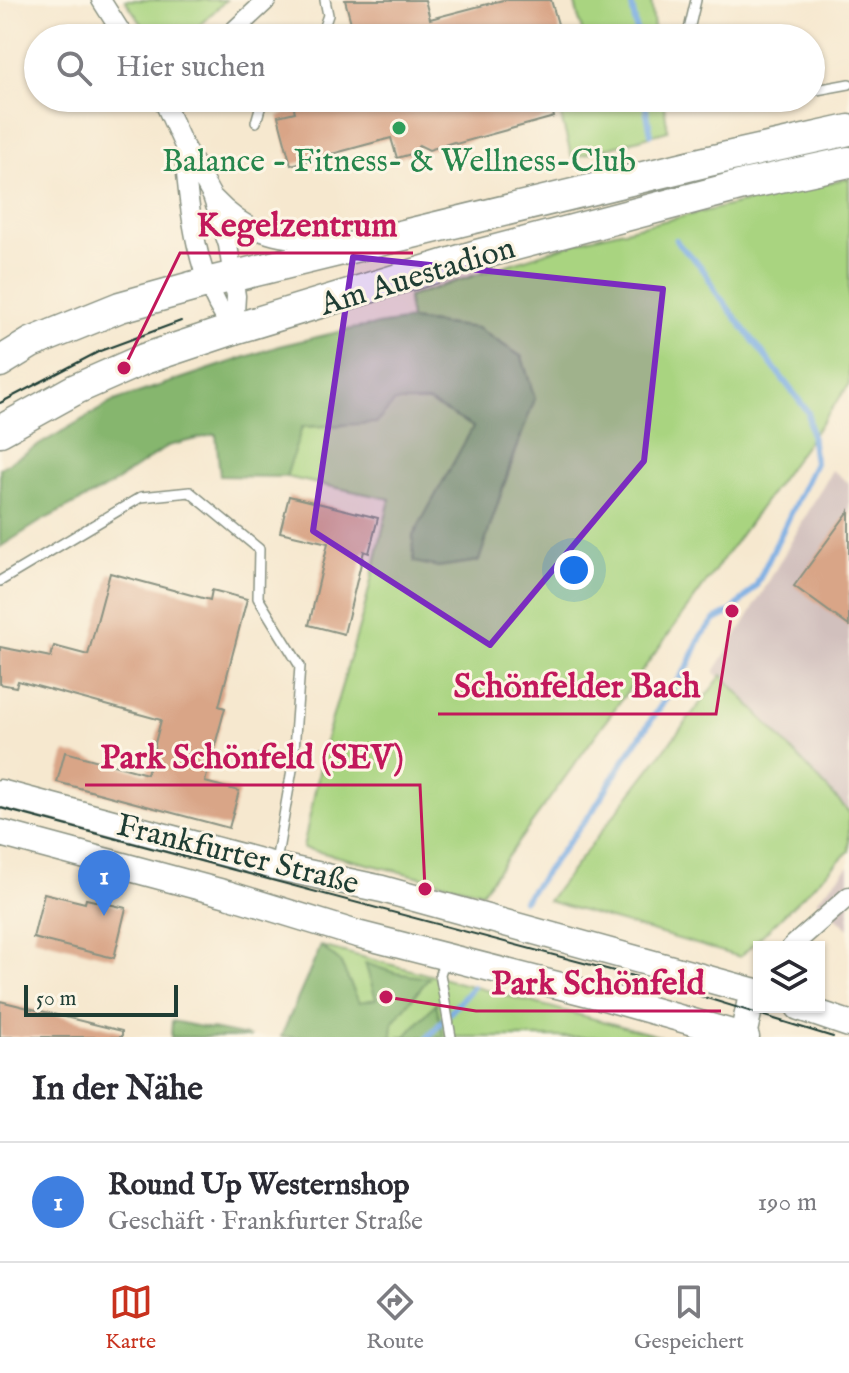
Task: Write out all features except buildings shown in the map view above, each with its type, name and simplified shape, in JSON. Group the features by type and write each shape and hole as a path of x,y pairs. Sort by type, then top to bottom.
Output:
{"main road":[{"name":"Am Auestadion","path":"0,362 31,343 120,307 467,219 849,130"},
{"name":"Am Auestadion","path":"0,431 76,389 144,359 234,329 492,251 743,185 849,162"},
{"name":"Frankfurter Straße","path":"0,793 753,987"},
{"name":"Frankfurter Straße","path":"0,833 227,894 357,934 744,1036 753,1003"},
{"path":"817,1013 849,1024"}],"street":[{"path":"101,0 116,24"},
{"path":"240,24 264,1"},
{"path":"168,112 212,196 228,245 220,280 222,316 234,329"},
{"path":"183,144 189,198 220,280 236,296 234,329"},
{"name":"Am Auestadion","path":"212,196 228,213 260,233 304,242 377,243"},
{"path":"798,941 849,896"}],"lane":[{"path":"325,0 328,15 325,24"},
{"path":"690,24 696,0"},
{"path":"825,88 849,84"},
{"path":"256,122 259,112"},
{"path":"0,581 141,497 190,492 259,549 258,598 300,666 293,764 275,866"},
{"path":"262,758 293,764"},
{"path":"446,957 440,974 451,1037"}],"highlighted area":[{"path":"353,257 663,289 644,461 490,645 313,531"}],"shaded area":[{"path":"832,470 849,483 849,819 714,672"},
{"path":"849,866 849,929 817,900"}],"green space":[{"path":"125,0 226,0 201,24 142,24"},
{"path":"574,0 651,0 654,24 580,24"},
{"path":"560,112 665,112 668,131 572,158"},
{"path":"849,178 849,385 482,892 303,848 326,739 364,610 390,499 286,477 301,427 341,426 395,401 428,402 474,426 451,468 478,561 534,399 522,357 477,328 410,320 408,297 590,238"},
{"path":"410,320 477,328 522,357 535,399 479,561 438,567 414,562 413,536 473,427 429,402 395,402 376,423 302,427 286,477 220,476 216,434 168,446 108,487 43,520 0,547 0,468 114,401 279,346 351,329"},
{"path":"722,675 849,812 849,851 753,941 740,957 548,901"},
{"path":"321,946 662,1037 281,1037"},
{"path":"321,946 340,962 359,1002 376,999 365,963 395,973 429,978 393,1022 392,1037 281,1037"},
{"path":"436,1003 444,1037 405,1037"},
{"path":"172,1021 251,1037 171,1037"}],"waterway":[{"path":"631,0 635,24"},
{"path":"647,112 651,134"},
{"path":"524,900 594,809 688,666 701,636 715,620 732,611 756,586 815,463 808,412 716,292 701,267 676,240"},
{"path":"428,1037 473,987"}],"tram line":[{"path":"0,403 100,351 181,321"},
{"path":"0,808 648,980 833,1037"}],"place":[{"name":"Balance - Fitness- & Wellness-Club","path":"399,128"},
{"name":"Kegelzentrum","path":"124,368"},
{"name":"Schönfelder Bach","path":"732,611"},
{"name":"Park Schönfeld (SEV)","path":"425,889"},
{"name":"Round Up Westernshop","path":"104,916"},
{"name":"Park Schönfeld","path":"386,997"}]}
